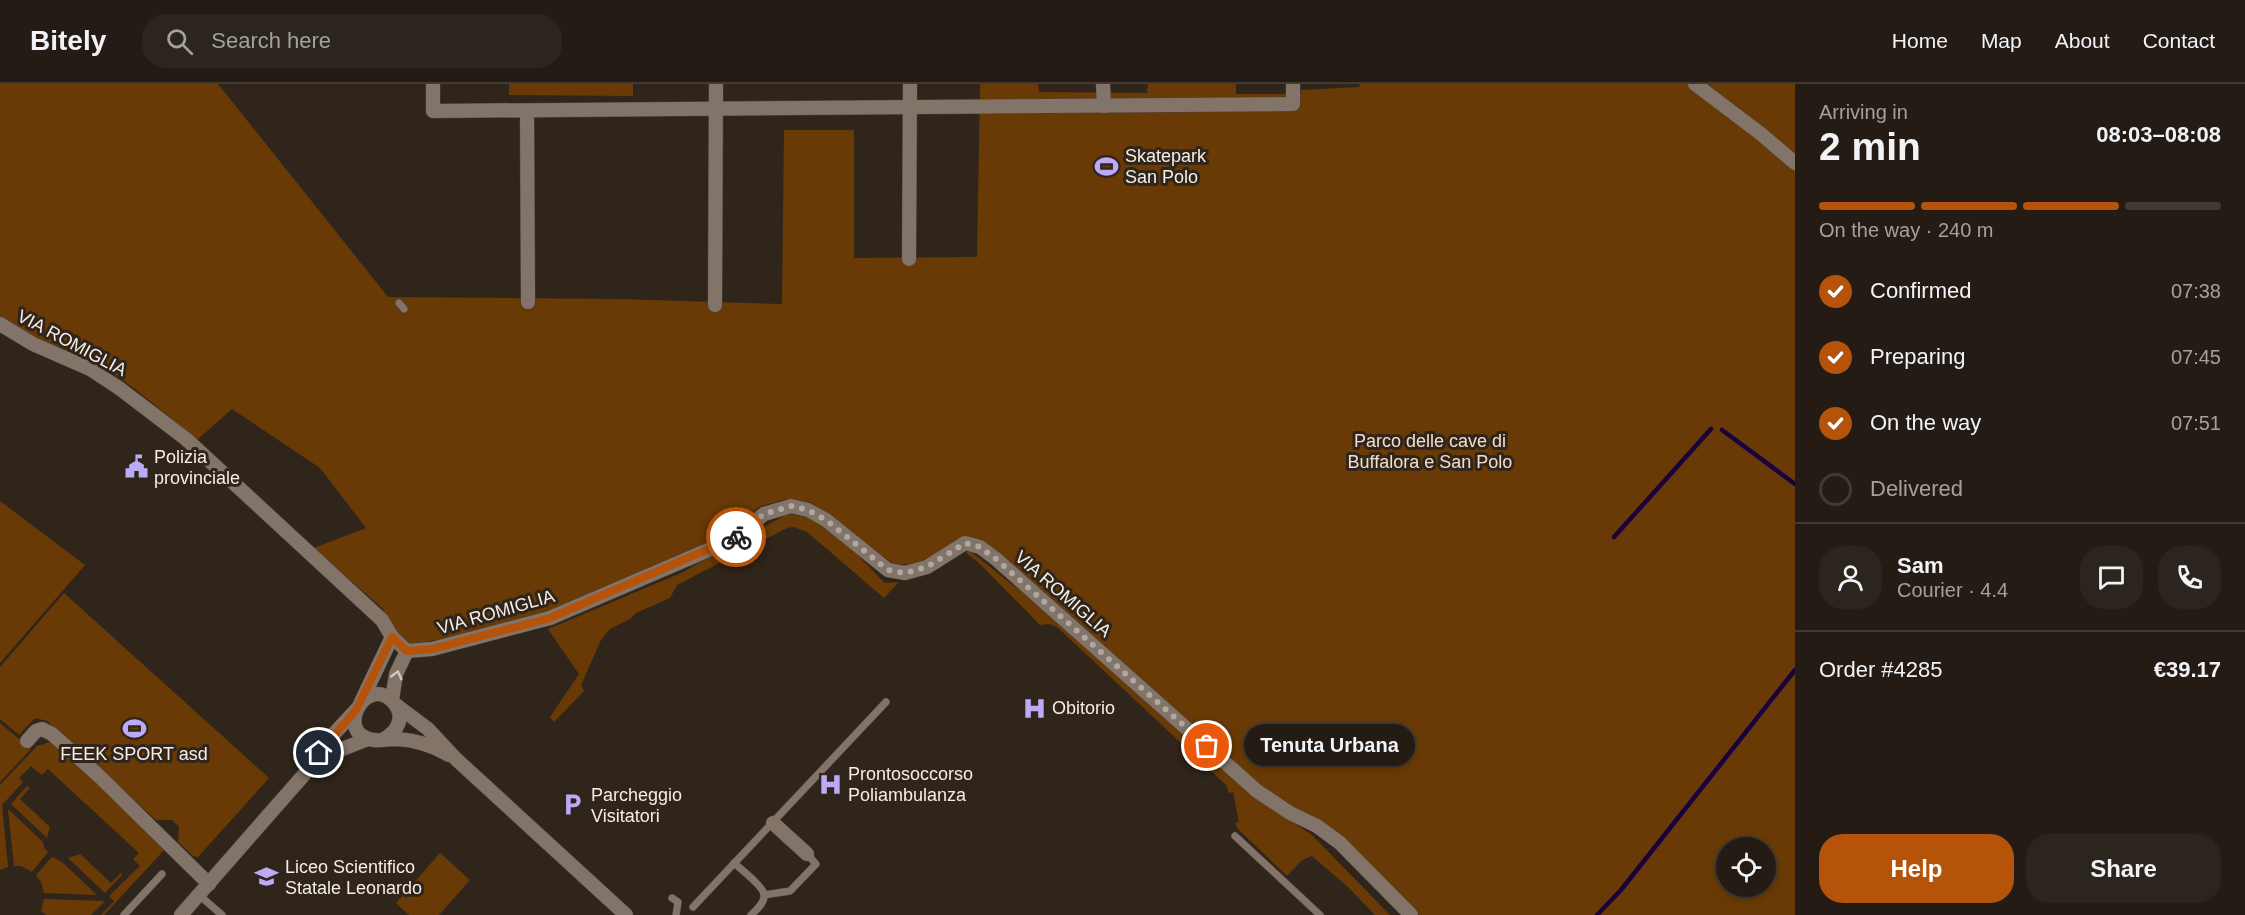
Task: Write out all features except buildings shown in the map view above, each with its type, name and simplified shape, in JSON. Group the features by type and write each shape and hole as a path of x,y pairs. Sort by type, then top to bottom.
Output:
{"street":[{"path":"433,84 433,111 527,111 1293,104 1293,84"},
{"path":"715,305 716,84"},
{"path":"909,259 910,84"},
{"path":"1103,84 1104,106"},
{"path":"1695,84 1761,134 1795,164"},
{"path":"527,111 528,302"},
{"name":"VIA ROMIGLIA","path":"0,324 33,344 90,369 186,438 382,620 392,637 407,651 432,649 550,618 734,539 764,514 791,506 808,510 826,520 888,570 905,573 927,567 965,543 980,547 1257,791 1290,813 1317,826 1340,843 1411,915"},
{"path":"392,637 358,706 355,724 358,730 375,739 413,741 429,745 456,759"},
{"path":"309,769 337,751 394,732 400,719 394,703 396,674 407,651"},
{"path":"180,915 309,769 330,738 358,706 373,695 379,695 394,703 428,729 456,759 626,915"},
{"path":"27,741 36,730 42,729 52,735 99,776 209,884"},
{"path":"772,823 807,854"}],"lane":[{"path":"693,907 886,702"},
{"path":"1235,836 1320,915"},
{"path":"764,895 790,891 816,864 807,854"},
{"path":"734,863 762,889 764,895 762,903 751,915"},
{"path":"123,915 162,874"},
{"path":"199,895 222,915"},
{"path":"672,898 678,902 676,915"}],"green space":[{"name":"Parco delle cave di Buffalora e San Polo","path":"0,84 218,84 388,297 618,299 782,304 784,130 854,130 854,258 977,257 980,84 1038,84 1039,92 1147,93 1148,84 1236,84 1236,94 1293,94 1301,93 1301,90 1359,87 1360,84 1795,84 1795,915 1419,915 1344,840 1260,790 980,540 961,537 929,558 912,564 892,563 812,503 786,499 759,507 728,533 549,614 410,644 395,633 383,609 314,548 366,528 320,468 232,409 197,440 147,398 107,370 0,321"},
{"path":"509,84 633,84 633,96 509,95"},
{"path":"0,501 85,565 0,663"},
{"path":"787,514 802,516 828,529 853,550 885,583 899,582 884,598 807,532 794,527 787,528 677,585 670,598 636,613 630,619 610,629 601,640 581,685 584,691 554,722 550,717 579,674 548,629 681,573"},
{"path":"970,551 1048,613 1224,771 1259,800 1312,835 1390,915 1375,915 1348,887 1312,856 1302,860 1287,876 1238,829 1235,823 1239,822 1233,792 1229,793 1226,785 1057,627 1050,624 1040,625 979,563 966,553"},
{"name":"FEEK SPORT asd","path":"64,593 269,778 198,857 193,856 178,842 179,827 172,820 156,820 47,721 35,718 19,735 0,719 0,667"},
{"path":"0,723 31,749 0,782"},
{"path":"50,742 56,745 166,848 104,915 101,915 114,901 109,896 140,866 133,859 139,853 48,769 42,775 31,766 19,778 23,782 2,805 8,867 0,870 0,785 37,746"},
{"path":"27,786 30,788 20,799 50,827 47,838 11,804"},
{"path":"8,809 43,842 48,852 32,872 21,866 14,866"},
{"path":"440,853 470,880 439,915 409,915 396,903"},
{"path":"80,854 111,883 121,873 122,875 105,893 68,858"},
{"path":"52,857 62,862 97,895 44,893 36,875"},
{"path":"44,899 105,901 91,915 46,915 41,911"}],"waterway":[{"path":"1614,537 1711,429"},
{"path":"1722,430 1795,484"},
{"path":"1597,915 1621,890 1795,670"}],"way so far":[{"path":"736,537 764,514 791,506 808,510 826,520 888,570 905,573 927,567 965,543 980,547 1207,746"}],"place":[{"name":"Skatepark San Polo","path":"1107,166"},
{"name":"Polizia provinciale","path":"136,467"},
{"name":"Obitorio","path":"1034,708"},
{"name":"FEEK SPORT asd","path":"134,728"},
{"name":"Tenuta Urbana","path":"1207,746"},
{"name":"Prontosoccorso Poliambulanza","path":"830,784"},
{"name":"Parcheggio Visitatori","path":"573,805"},
{"name":"Liceo Scientifico Statale Leonardo","path":"267,877"}],"route":[{"path":"319,753 356,710 392,637 407,651 432,649 550,618 736,537"}]}
